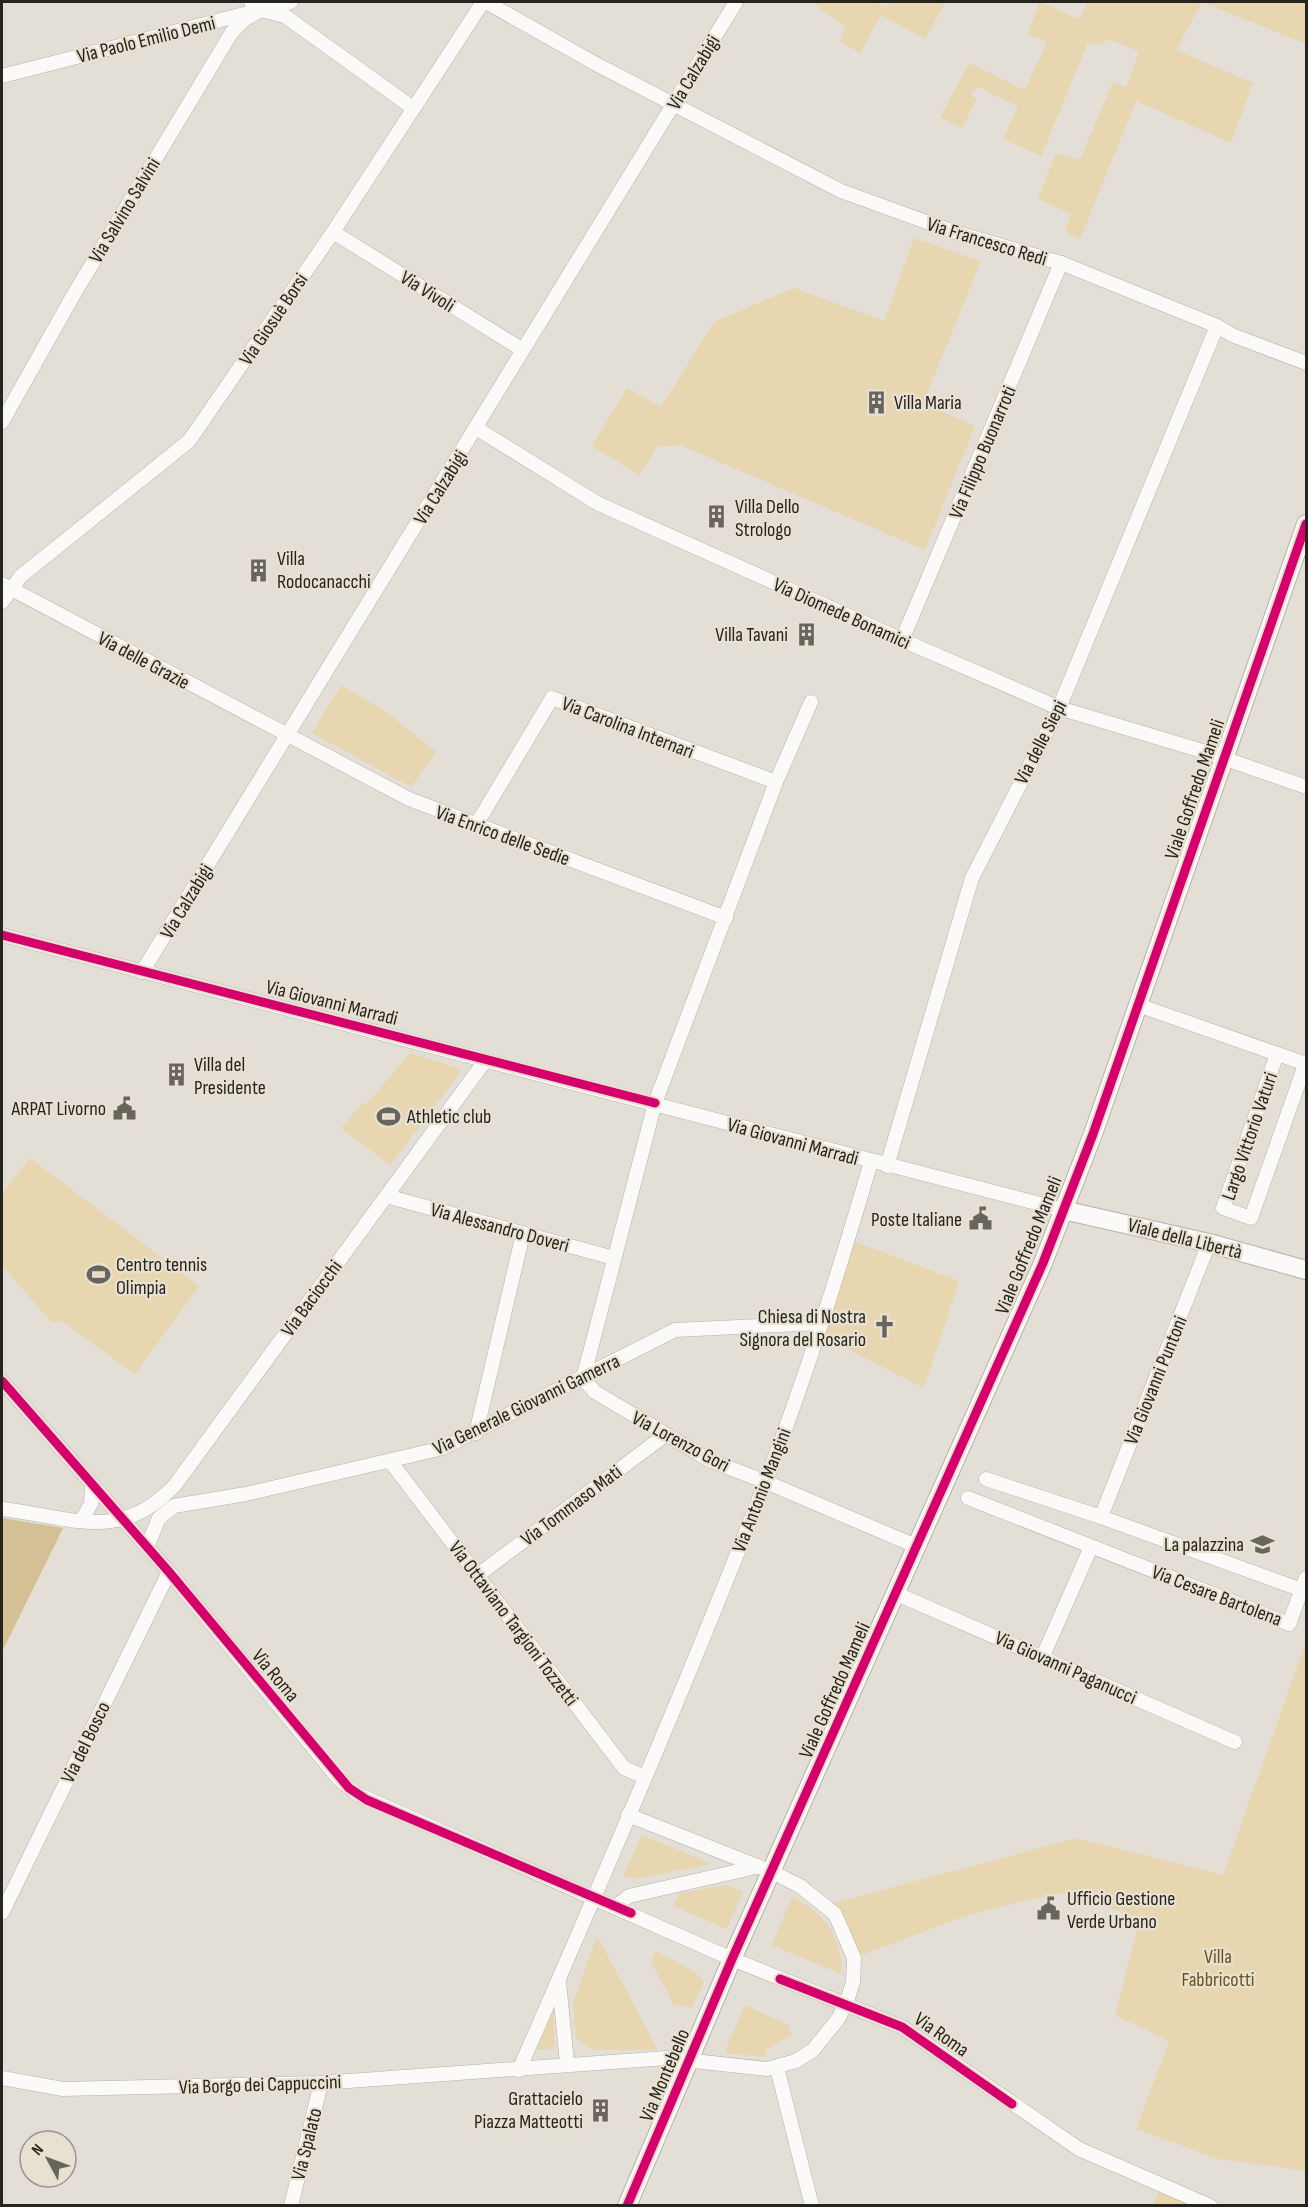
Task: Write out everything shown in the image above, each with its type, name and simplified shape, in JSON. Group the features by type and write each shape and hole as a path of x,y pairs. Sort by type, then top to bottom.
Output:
{"street":[{"name":"Via Paolo Emilio Demi","path":"2,76 256,6 291,2"},
{"name":"Via Francesco Redi","path":"485,2 841,191 954,232 1061,263 1217,326 1232,335 1306,363"},
{"name":"Via Giosuè Borsi","path":"2,602 6,587 181,450 333,232 485,2"},
{"name":"Via Calzabigi","path":"142,972 736,2"},
{"path":"256,6 285,16 413,108"},
{"name":"Via Salvino Salvini","path":"2,422 74,294 232,32 256,6"},
{"name":"Via Vivoli","path":"333,232 523,350"},
{"name":"Via Filippo Buonarroti","path":"902,640 1061,263"},
{"name":"Via delle Siepi","path":"887,1166 966,894 1059,708 1217,326"},
{"name":"Via Diomede Bonamici","path":"476,428 605,507 1059,708 1224,758 1306,786"},
{"name":"Viale Goffredo Mameli","path":"732,1959 764,1870 897,1594 1043,1263 1093,1134 1306,524"},
{"name":"Via delle Grazie","path":"6,587 287,736"},
{"name":"Via Carolina Internari","path":"476,825 552,698 776,782"},
{"path":"582,1379 655,1103 776,782 811,702"},
{"name":"Via Enrico delle Sedie","path":"287,736 374,783 476,825 726,918"},
{"name":"Via Giovanni Marradi","path":"2,935 1063,1210"},
{"path":"1138,1005 1306,1063"},
{"name":"Largo Vittorio Vaturi","path":"1277,1054 1223,1208 1251,1218 1306,1063"},
{"name":"Via Baciocchi","path":"123,1520 147,1510 175,1485 485,1061"},
{"name":"Via Antonio Mangini","path":"519,2070 630,1813 766,1482 822,1323 871,1162"},
{"name":"Via Alessandro Doveri","path":"386,1196 615,1258"},
{"name":"Viale della Libertà","path":"1063,1210 1209,1243 1306,1270"},
{"path":"476,1433 523,1234"},
{"name":"Via Giovanni Puntoni","path":"1101,1516 1209,1243"},
{"name":"Via Generale Giovanni Gamerra","path":"147,1547 150,1534 162,1514 174,1506 246,1494 442,1448 476,1433 675,1330 822,1323"},
{"name":"Via Lorenzo Gori","path":"582,1379 595,1392 664,1436 709,1460 918,1547"},
{"name":"Via Roma","path":"2,1381 169,1572 339,1779 357,1794 594,1896 732,1959 912,2033 1079,2149 1210,2205"},
{"name":"Via Tommaso Mati","path":"477,1575 664,1436"},
{"name":"Via Ottaviano Targioni Tozzetti","path":"390,1461 624,1768 644,1777"},
{"name":"Via Cesare Bartolena","path":"968,1498 1289,1623 1304,1584 986,1479"},
{"path":"175,1485 193,1503"},
{"path":"81,1521 91,1504 92,1486"},
{"path":"2,1509 81,1521 104,1523 123,1520"},
{"path":"1043,1656 1091,1547"},
{"name":"Via del Bosco","path":"2,1913 169,1572"},
{"name":"Via Giovanni Paganucci","path":"897,1594 1235,1742"},
{"path":"630,1813 764,1870 814,1896 836,1914 841,1924 854,1958 853,1982 846,2004 831,2029 813,2050 777,2068 812,2205"},
{"path":"616,1906 629,1896 764,1870"},
{"name":"Via Montebello","path":"627,2205 732,1959"},
{"path":"559,1979 567,2063"},
{"name":"Via Borgo dei Cappuccini","path":"2,2078 63,2089 321,2084 519,2070 567,2063 667,2058 752,2068 777,2068"},
{"name":"Via Spalato","path":"291,2205 321,2084"}],"green space":[{"path":"812,2 875,2 886,7 889,2 945,2 925,39 881,15 860,53 840,41 845,27"},
{"path":"1040,2 1079,19 1088,2 1202,2 1176,50 1253,83 1231,143 1136,101 1080,239 1065,232 1071,214 1038,199 1056,153 1080,160 1113,82 1126,87 1139,52 1108,39 1100,45 1088,42 1041,156 1003,139 1018,106 977,87 971,95 977,99 962,128 940,117 969,63 1025,90 1047,42 1027,34"},
{"path":"1202,2 1306,2 1306,44"},
{"path":"914,238 981,261 923,403 975,426 925,550 680,445 657,447 639,475 592,446 627,388 661,407 714,322 794,288 884,321"},
{"path":"341,685 386,712 436,752 411,787 312,733"},
{"name":"Athletic club","path":"410,1053 458,1068 460,1073 390,1165 341,1128 362,1103 366,1105"},
{"name":"Centro tennis Olimpia","path":"30,1158 199,1286 135,1374 62,1321 52,1323 2,1265 2,1194"},
{"path":"848,1239 959,1281 924,1388 818,1334"},
{"name":"Villa Fabbricotti","path":"1306,1642 1306,2171 1218,2159 1136,2129 1169,2041 1115,2015 1140,1918 1068,1893 1032,1899 962,1917 854,1958 826,1905 1077,1838 1223,1875"},
{"path":"642,1835 712,1864 635,1879 623,1876"},
{"path":"725,1885 743,1892 727,1929 673,1906 679,1893"},
{"path":"792,1897 813,1910 829,1928 839,1949 841,1974 772,1945"},
{"path":"597,1936 658,2050 593,2050 576,2038 573,2002"},
{"path":"656,1951 695,1972 704,1981 692,2008 674,2005 651,1962"},
{"path":"553,2002 555,2049 535,2050 534,2049"},
{"path":"745,2005 790,2026 788,2031 793,2034 765,2051 766,2057 724,2053"},
{"path":"1160,2189 1194,2206 1152,2206"}],"shaded area":[{"path":"2,1518 63,1528 2,1652"}],"cycle path":[{"path":"627,2206 732,1959 1043,1263 1093,1134 1306,524"},
{"path":"2,935 655,1103"},
{"path":"2,1381 169,1572 349,1788 367,1800 631,1913"},
{"path":"780,1979 902,2027 1012,2104"}],"place":[{"name":"Villa Maria","path":"876,402"},
{"name":"Villa Dello Strologo","path":"717,517"},
{"name":"Villa Rodocanacchi","path":"259,570"},
{"name":"Villa Tavani","path":"806,634"},
{"name":"Villa del Presidente","path":"176,1075"},
{"name":"ARPAT Livorno","path":"124,1108"},
{"name":"Athletic club","path":"389,1116"},
{"name":"Poste Italiane","path":"980,1219"},
{"name":"Centro tennis Olimpia","path":"98,1275"},
{"name":"Chiesa di Nostra Signora del Rosario","path":"884,1327"},
{"name":"La palazzina","path":"1262,1544"},
{"name":"Ufficio Gestione Verde Urbano","path":"1049,1909"},
{"name":"Grattacielo Piazza Matteotti","path":"601,2110"}]}
